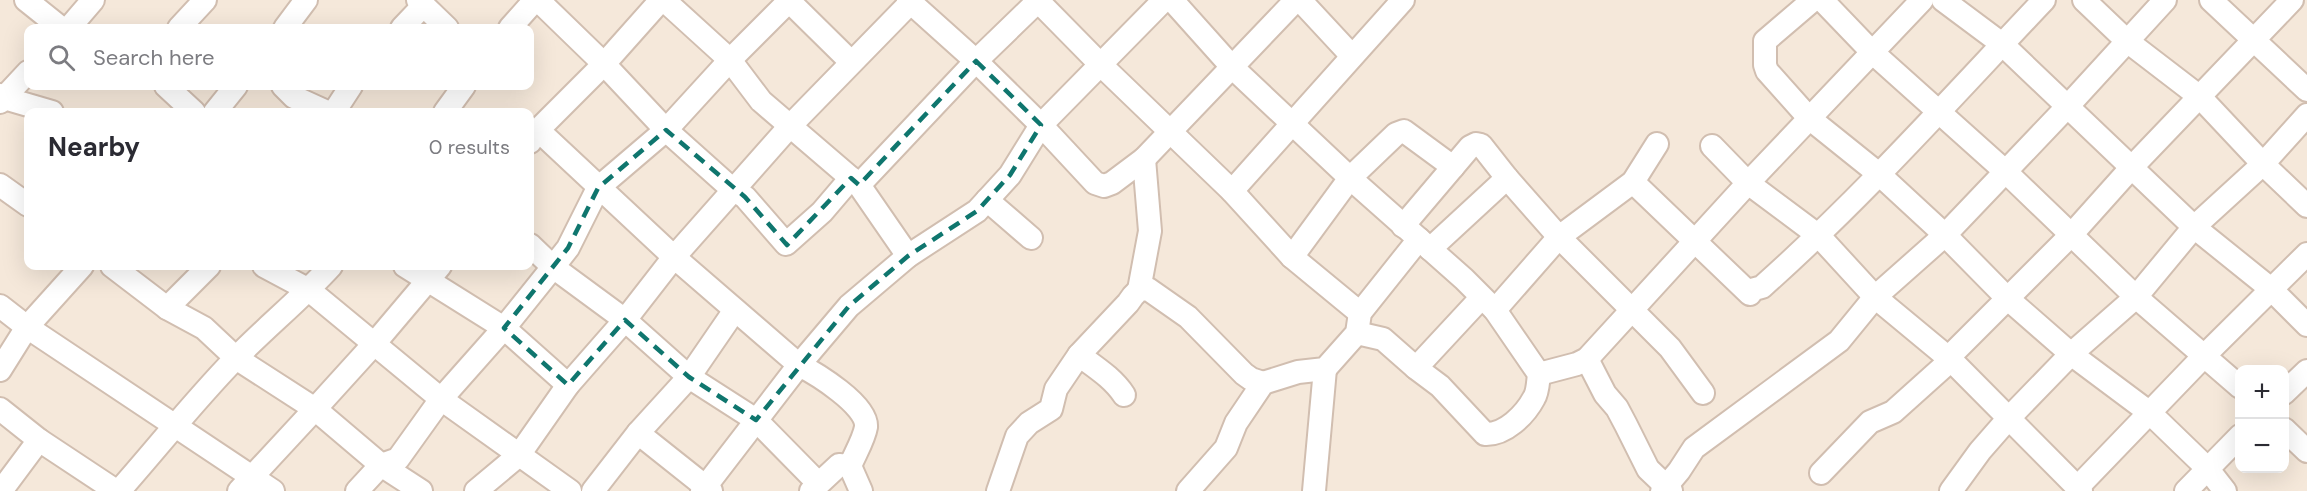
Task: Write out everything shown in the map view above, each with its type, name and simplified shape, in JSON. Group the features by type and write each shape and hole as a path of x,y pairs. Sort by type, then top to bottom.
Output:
{"street":[{"path":"26,0 56,24"},
{"path":"72,24 93,0"},
{"path":"182,24 205,0"},
{"path":"514,24 537,0 604,64 666,130 757,210 786,244 855,182 1038,0 1169,132 1232,190 1292,256 1359,323 1383,339 1440,386 1485,434 1496,435 1508,428 1535,397 1539,374 1488,304 1464,279 1350,178 1232,67 1172,0"},
{"path":"534,135 663,0 730,60 761,101 855,182 908,256"},
{"path":"357,491 381,465 398,459 441,399 504,328 553,267 568,248 598,188 666,130 789,0 851,62"},
{"path":"639,433 706,490 756,420 849,306 908,256 977,211 1010,175 1041,125 1164,0"},
{"path":"476,491 519,455 568,385 625,320 674,257 732,189 911,1 1041,125 1095,183 1104,186 1112,183 1144,159 1298,0 1352,56"},
{"path":"1232,190 1403,0"},
{"path":"1813,0 1765,41 1767,71 1809,118 1880,175 1945,235 2008,299 2071,354 2150,413 2206,468 2224,491"},
{"path":"1822,0 1872,52 2006,172 2136,297 2235,383"},
{"path":"1539,374 1587,359 1748,183 1922,0"},
{"path":"1943,0 2002,44 2194,227 2271,289 2307,325"},
{"path":"1633,182 1750,294 1751,290 1762,287 1819,236 1880,175 2043,0"},
{"path":"2084,0 2127,41 2200,97 2263,164 2307,206"},
{"path":"1587,359 1605,394 1626,425 1648,469 1667,489 1694,448 1839,341 1875,297 1945,235 2165,0"},
{"path":"2211,0 2307,90"},
{"path":"1821,474 1870,422 1893,412 1949,359 2072,234 2132,167 2292,0"},
{"path":"288,24 304,1"},
{"path":"405,24 421,3 443,24"},
{"path":"1,98 24,76"},
{"path":"169,90 190,108"},
{"path":"218,108 233,90"},
{"path":"287,90 294,96 319,108"},
{"path":"337,108 348,90"},
{"path":"448,108 461,90"},
{"path":"1,98 37,108"},
{"path":"1951,491 2008,418 2071,354 2136,297 2194,227 2263,164 2307,115"},
{"path":"1292,256 1350,178 1396,134 1404,131 1453,167"},
{"path":"534,137 598,188 799,365 829,382 843,394 865,420 866,427 850,466 861,491"},
{"path":"1314,491 1325,369 1417,238 1453,167 1470,147 1476,144 1481,146 1559,237 1670,348 1703,393"},
{"path":"1416,368 1559,237 1633,182 1657,144"},
{"path":"1712,146 1748,183 1819,236 1875,297 1949,359 2079,490 2204,356 2307,254"},
{"path":"998,491 1017,436 1029,423 1051,409 1056,389 1078,355 1139,290 1150,231 1144,159"},
{"path":"1417,238 1507,178"},
{"path":"0,185 24,202"},
{"path":"987,200 1031,238"},
{"path":"534,249 553,267 625,320 689,377 756,420 814,487 839,465 850,466"},
{"path":"0,370 27,327 78,270"},
{"path":"117,270 167,309 204,328 236,357 315,409 381,465 421,491"},
{"path":"167,309 205,270"},
{"path":"272,270 309,290 441,399 570,491"},
{"path":"0,409 39,440 117,491 236,357 309,290 327,270"},
{"path":"246,484 374,344 434,273 504,328 568,385"},
{"path":"1139,290 1148,289 1188,317 1251,379 1263,382 1298,372 1325,369"},
{"path":"0,306 27,327 173,426 246,484 273,491"},
{"path":"593,491 639,433 689,377 735,310"},
{"path":"1078,355 1102,372 1119,387 1124,395"},
{"path":"2289,388 2307,371"},
{"path":"1188,491 1226,448 1236,423 1263,382"},
{"path":"2289,434 2307,451"},
{"path":"1,491 39,440"},
{"path":"2186,491 2235,441"}],"highlighted area":[{"path":"976,61 1041,125 1010,175 977,211 908,256 849,306 756,420 689,377 625,320 568,385 504,328 568,248 598,188 666,130 745,197 787,245 851,178 859,185"}],"shaded area":[{"path":"0,0 2307,0 2307,491 0,491"}]}
